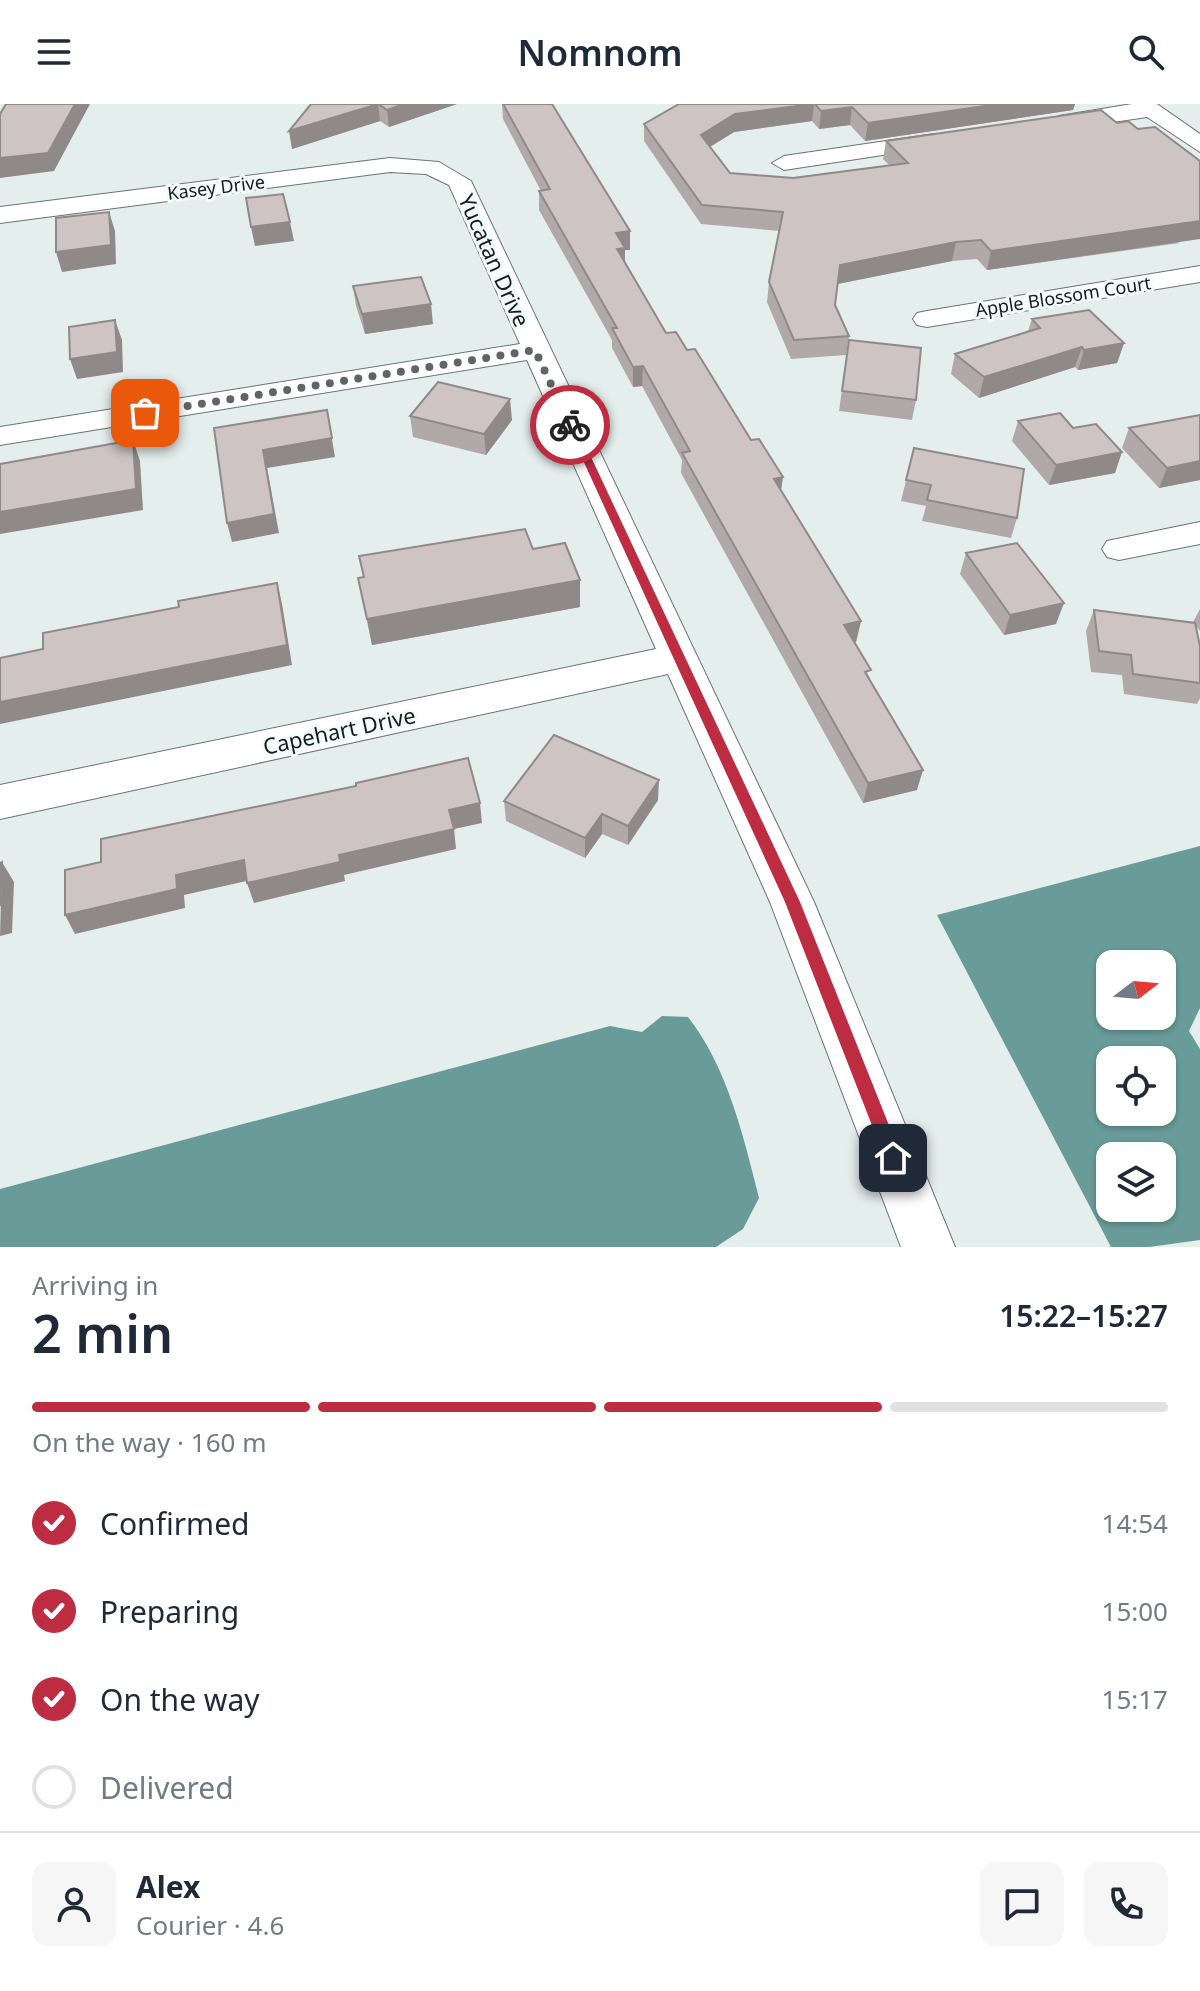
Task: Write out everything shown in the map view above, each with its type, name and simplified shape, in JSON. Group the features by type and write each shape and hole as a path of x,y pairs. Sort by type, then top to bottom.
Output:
{"street":[{"path":"1029,128 1147,107 1200,145"},
{"path":"784,163 952,139"},
{"path":"431,167 453,147"},
{"name":"Kasey Drive","path":"0,215 390,165 431,167"},
{"name":"Yucatan Drive","path":"431,167 447,172 463,187 535,350 792,902 928,1247"},
{"name":"Apple Blossom Court","path":"927,319 1200,274"},
{"path":"0,436 535,350"},
{"path":"1119,549 1200,533"},
{"name":"Capehart Drive","path":"0,802 678,658"}],"water":[{"path":"1200,846 1200,1008 1189,1031 1200,1049 1200,1240 1149,1247 1111,1247 1098,1222 1176,1222 1176,1142 1096,1142 1096,1218 937,915"},
{"path":"662,1016 688,1017 702,1036 724,1080 759,1198 743,1229 716,1247 0,1247 0,1189 610,1026 642,1032"}],"building":[{"path":"6,104 75,104 48,153 0,158 0,114"},
{"path":"311,104 378,104 289,131"},
{"path":"378,104 404,104 387,110"},
{"path":"503,104 552,104 630,231 616,233 625,248 617,249 666,333 676,332 687,350 695,349 751,440 759,439 783,477 774,479 861,621 844,625 871,670 865,672 923,770 868,783 682,453 690,451 643,366 633,367 612,328 617,328 539,191 550,189"},
{"path":"679,104 813,104 735,114 701,135 730,173 793,178 908,163 886,141 1101,110 1117,123 1128,121 1138,129 1155,127 1200,161 1200,221 991,251 981,240 956,242 840,265 835,305 849,336 794,340 769,282 783,212 702,205 644,124"},
{"path":"815,104 998,104 868,123 852,107 821,111"},
{"path":"283,194 290,222 251,227 246,198"},
{"path":"109,212 111,245 56,252 56,218"},
{"path":"421,277 431,304 362,314 353,286"},
{"path":"1089,310 1124,343 1084,350 1082,347 984,377 955,354 1040,328 1032,319"},
{"path":"115,320 117,352 70,359 69,327"},
{"path":"849,340 921,348 916,400 842,391"},
{"path":"438,382 510,399 484,434 410,416"},
{"path":"327,410 332,438 263,450 274,514 227,523 214,428"},
{"path":"1060,413 1073,428 1096,424 1122,452 1056,465 1018,421"},
{"path":"1200,415 1200,461 1167,468 1129,428"},
{"path":"133,440 136,489 0,512 0,464"},
{"path":"914,448 1024,469 1017,518 927,500 931,485 906,480"},
{"path":"525,529 533,549 565,543 580,580 367,619 358,578 364,577 359,556"},
{"path":"1017,543 1064,603 1010,615 966,553"},
{"path":"277,583 287,645 0,702 0,658 43,649 43,633 179,607 178,601"},
{"path":"1094,610 1195,623 1200,646 1200,683 1133,674 1131,655 1099,651"},
{"path":"554,735 659,780 628,826 602,814 585,838 504,801"},
{"path":"468,758 480,803 449,810 454,829 339,855 340,862 247,883 244,860 176,875 177,889 65,915 65,870 101,862 101,839 356,786 356,783"},
{"path":"2,862 0,906 0,863"}],"way so far":[{"path":"145,413 535,350 570,425"}],"route":[{"path":"570,425 792,902 893,1158"}]}
